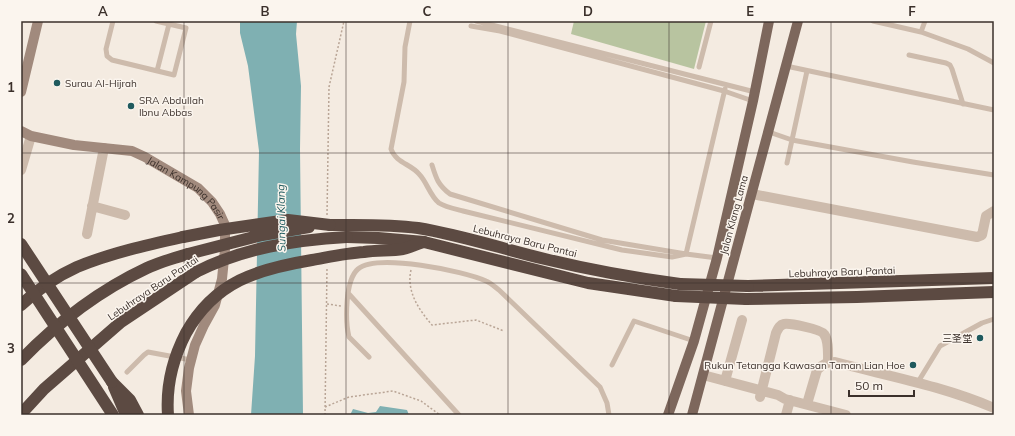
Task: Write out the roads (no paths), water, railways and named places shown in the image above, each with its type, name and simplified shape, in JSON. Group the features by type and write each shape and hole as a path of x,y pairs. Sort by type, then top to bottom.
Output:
{"highway":[{"path":"21,305 62,274 76,267 110,255 183,237 288,220 330,225"},
{"name":"Lebuhraya Baru Pantai","path":"21,360 63,321 96,297 148,268 188,254 231,242 286,230 330,225 373,225 418,228 441,232 545,259 646,280 680,284 748,286 994,278"},
{"name":"Lebuhraya Baru Pantai","path":"21,414 44,389 121,322 196,272 232,256 262,248 303,241 347,237 424,242 588,283 676,296 746,299 994,292"},
{"path":"168,415 170,376 180,343 204,307 213,297 226,287 263,270 286,264 363,252 403,249 424,242"},
{"path":"21,244 112,382 126,415"},
{"path":"21,274 113,415"},
{"path":"112,382 130,400 138,415"}],"main road":[{"name":"Jalan Klang Lama","path":"668,415 694,340 717,258 754,96 769,21"},
{"name":"Jalan Klang Lama","path":"692,415 798,21"}],"street":[{"path":"21,92 38,21"},
{"name":"Jalan Kampung Pasir","path":"21,131 31,136 74,144 132,151 198,188 212,202 220,214 225,225 225,250 222,279 215,305 201,332 191,360 186,391 189,415"},
{"path":"21,170 31,136"},
{"path":"86,234 104,148"},
{"path":"752,194 977,237 982,235 986,216 994,211"},
{"path":"92,206 125,215"},
{"path":"725,381 742,320"},
{"path":"761,394 776,333 779,327 784,324 796,325 821,332 827,340 828,362"},
{"path":"807,404 817,370 828,362 835,362 918,382 967,396 994,408"},
{"path":"702,378 725,381 776,401 788,400 846,415"},
{"path":"702,378 761,394"},
{"path":"786,415 788,400"}],"lane":[{"path":"113,21 106,49 107,56 112,60 174,75 186,28 156,21"},
{"path":"410,21 404,47 404,82 391,149 392,153 398,159 419,173 437,201 442,205 463,211 622,250 672,257 686,254"},
{"path":"476,21 726,84 754,96"},
{"path":"699,67 711,21"},
{"path":"873,21 921,32 968,49 994,63"},
{"path":"921,32 925,21"},
{"path":"157,71 168,24"},
{"path":"471,26 500,31 724,91 754,96"},
{"path":"909,55 946,62 950,65 963,104"},
{"path":"786,66 994,110"},
{"path":"788,163 807,71"},
{"path":"686,254 726,84"},
{"path":"768,132 792,140 994,176"},
{"path":"432,164 437,181 442,188 450,194 602,240 717,258"},
{"path":"369,357 349,337 347,306 349,285 352,276 358,269 365,265 391,262 446,270 476,277 499,290 600,387 607,403 609,415"},
{"path":"348,293 459,415"},
{"path":"918,382 940,346 994,318"},
{"path":"612,365 634,321 694,340"},
{"path":"127,372 148,352 191,360"}],"water":[{"name":"Sungai Klang","path":"240,21 297,21 296,34 301,86 300,149 303,415 251,415 255,356 259,151 248,66 240,33"},
{"path":"380,406 407,410 409,415 350,415 353,409 368,413 376,412"}],"place":[{"name":"Surau Al-Hijrah","path":"57,83"},
{"name":"SRA Abdullah Ibnu Abbas","path":"131,106"},
{"name":"三圣堂","path":"980,338"},
{"name":"Rukun Tetangga Kawasan Taman Lian Hoe","path":"913,365"}]}
